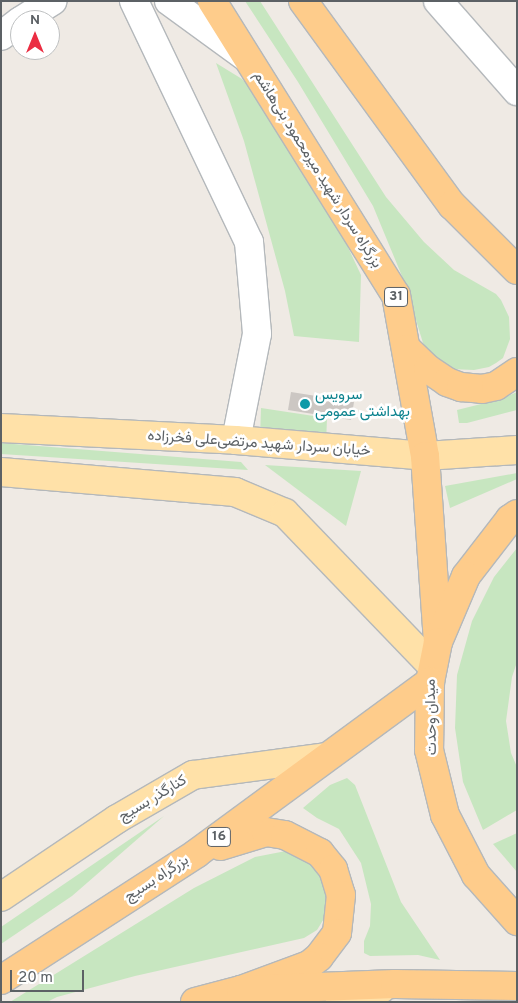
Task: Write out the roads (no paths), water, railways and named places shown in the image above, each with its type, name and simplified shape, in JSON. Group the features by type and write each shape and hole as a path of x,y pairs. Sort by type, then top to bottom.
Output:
{"highway":[{"name":"بزرگراه سردار شهید میرمحمود بنی‌هاشم","path":"212,1 396,295 425,456 433,664"},
{"path":"302,1 452,205 517,270"},
{"path":"407,349 428,369 447,382 461,387 482,389 496,386 517,372"},
{"name":"میدان وحدت","path":"517,514 510,519 466,576 433,664 429,750 445,815 476,875 517,921"},
{"name":"بزرگراه بسیج","path":"1,980 197,853 326,757 433,664"},
{"path":"195,1002 241,990 309,965 319,957 336,933 341,903 338,882 333,869 320,853 285,835 266,832 197,853"},
{"path":"241,990 395,984 517,986"}],"main road":[{"name":"خیابان سردار شهید مرتضی‌علی فخرزاده","path":"1,428 236,440 425,456 517,450"},
{"path":"1,472 235,492 285,512 433,664"},
{"name":"کنارگذر بسیج","path":"1,897 117,820 193,775 326,757"},
{"path":"340,1002 395,984"}],"street":[{"path":"38,10 52,1"},
{"path":"134,1 249,242 257,334 236,440"},
{"path":"169,1 246,57"},
{"path":"438,1 517,91"}],"place":[{"name":"سرویس بهداشتی عمومی","path":"305,404"}]}
